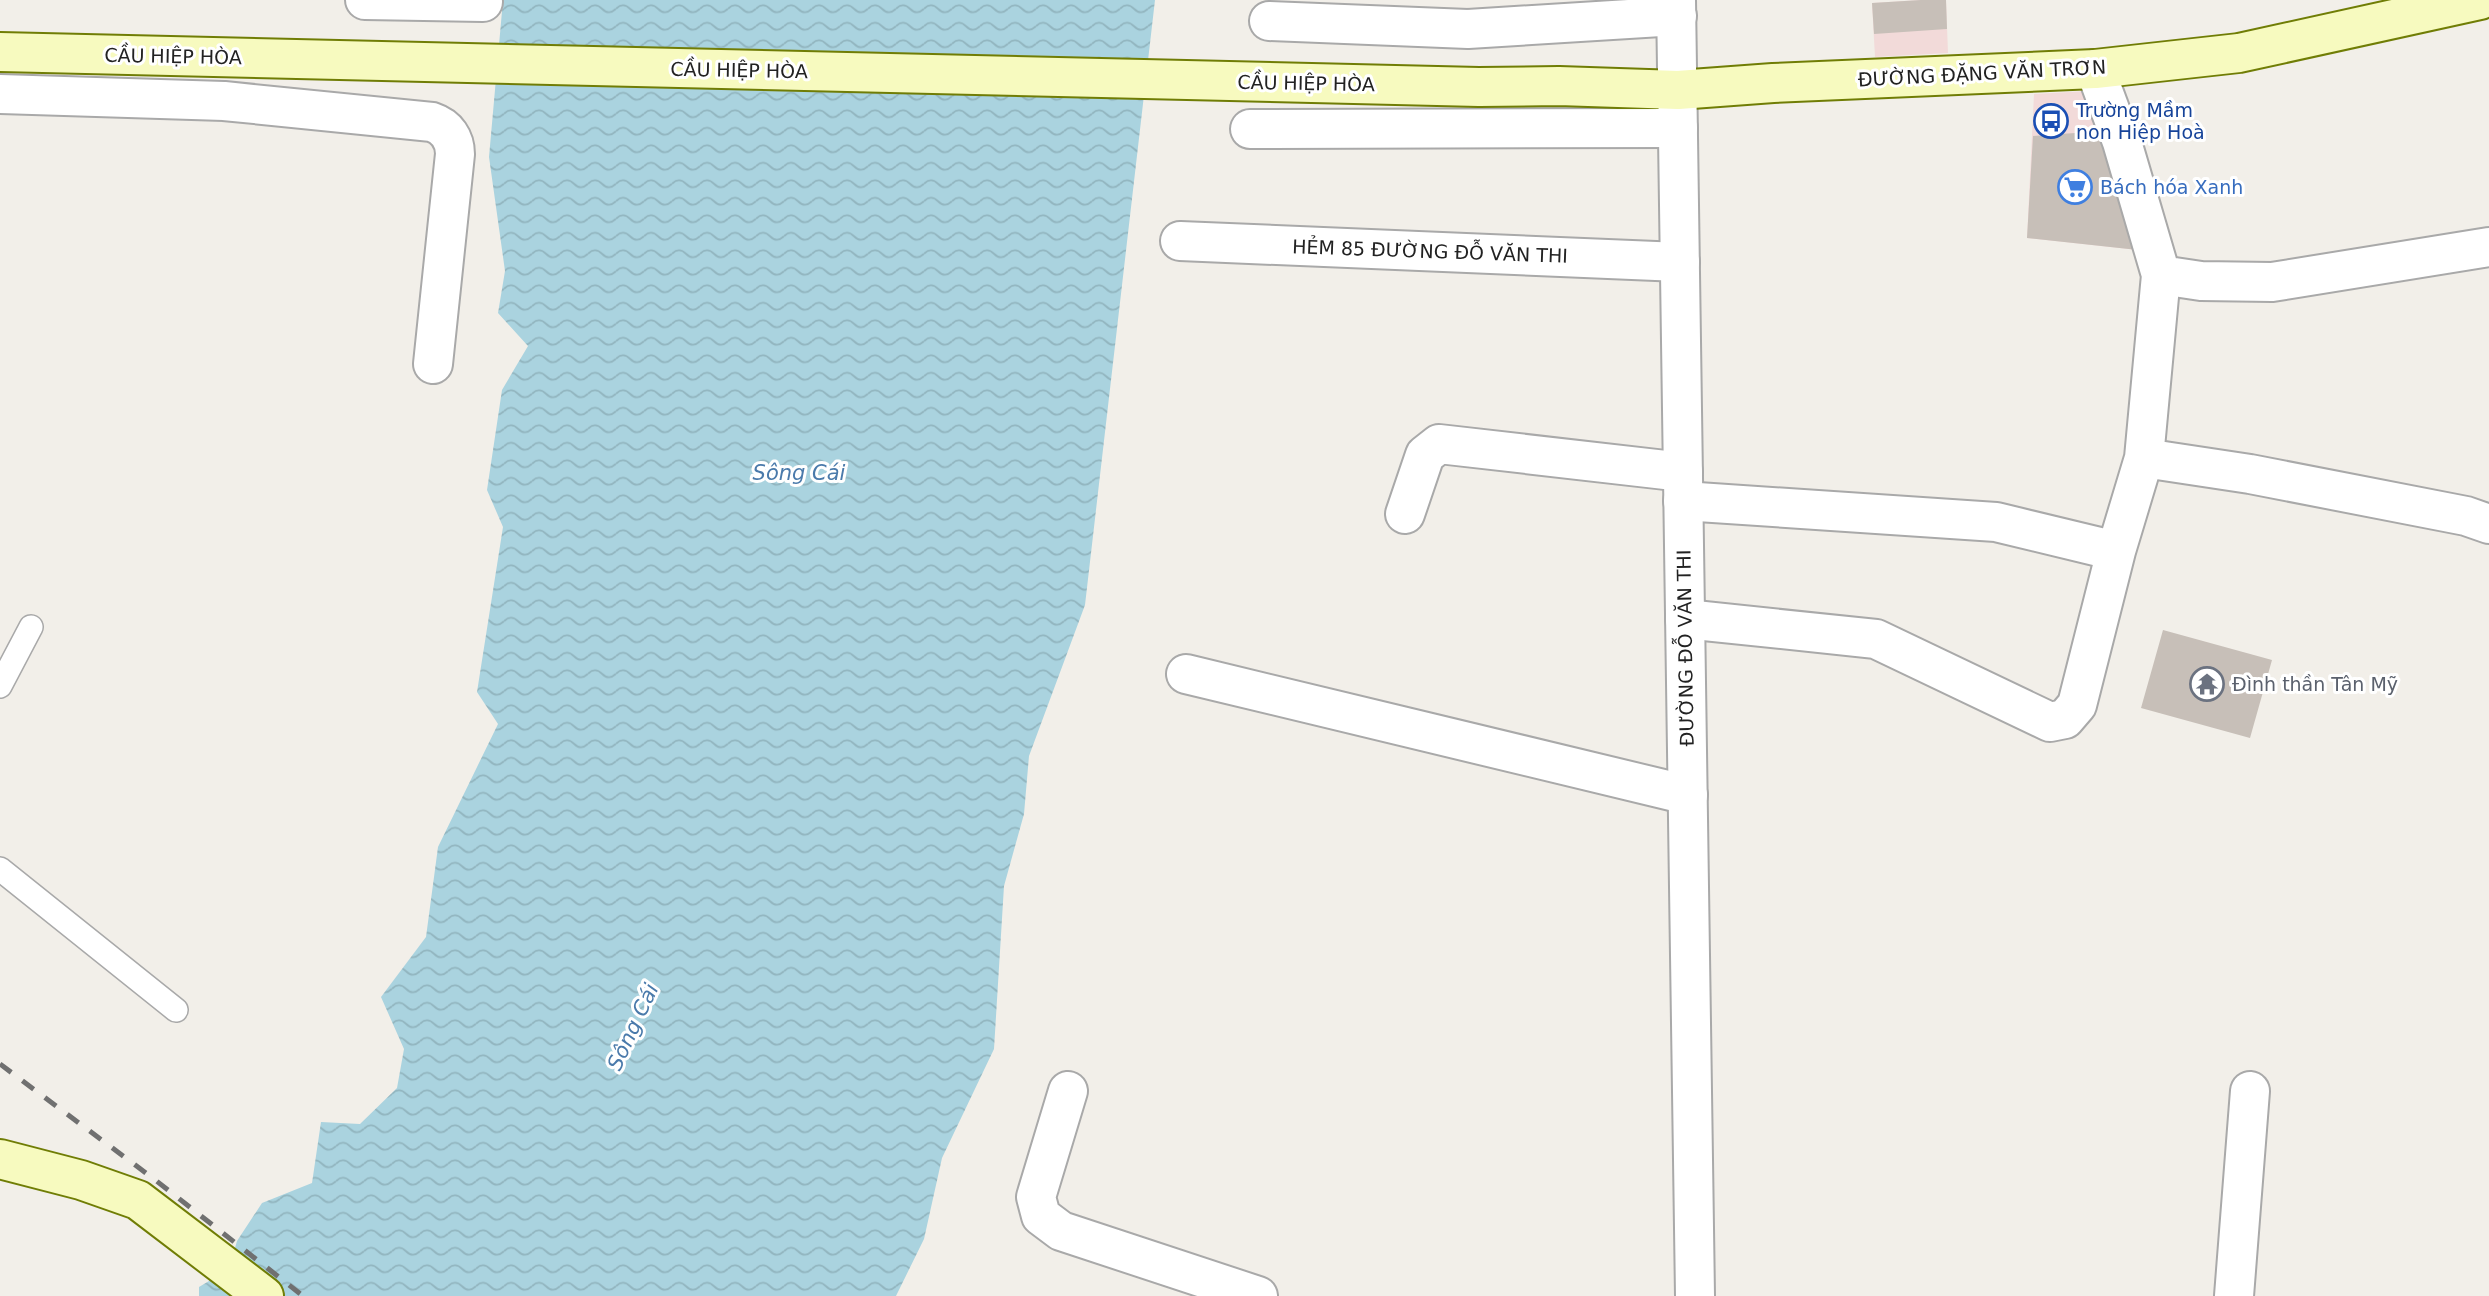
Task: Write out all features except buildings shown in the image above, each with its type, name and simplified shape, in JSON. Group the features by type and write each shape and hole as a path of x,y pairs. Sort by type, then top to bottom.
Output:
{"main road":[{"name":"ĐƯỜNG ĐẶNG VĂN TRƠN","path":"1479,88 1559,86 1678,90 1773,83 2095,69 2239,53 2480,0"},
{"name":"CẦU HIỆP HÒA","path":"0,52 1479,88"},
{"path":"0,1159 81,1180 138,1200 264,1296"}],"street":[{"path":"365,0 483,2"},
{"path":"1269,21 1468,29 1677,8"},
{"name":"ĐƯỜNG ĐỖ VĂN THI","path":"1677,8 1695,1296"},
{"path":"1685,619 1876,639 2050,722 2065,719 2077,705 2116,551 2144,458 2161,275 2122,142 2095,69"},
{"path":"0,93 224,101 440,125 453,141 455,154 433,364"},
{"path":"1250,130 1678,128"},
{"name":"HẺM 85 ĐƯỜNG ĐỖ VĂN THI","path":"1180,241 1680,262"},
{"path":"2161,275 2201,281 2272,282 2489,247"},
{"path":"1405,514 1425,455 1438,444 1683,487 1996,523 2116,551"},
{"path":"2144,458 2250,474 2466,516 2489,524"},
{"path":"1186,674 1688,795"},
{"path":"1068,1091 1036,1197 1041,1216 1061,1231 1258,1296"},
{"path":"2234,1296 2250,1091"}],"lane":[{"path":"0,686 31,627"},
{"path":"0,869 176,1010"}],"shaded area":[{"path":"1946,0 1948,53 1875,57 1872,3"},
{"name":"Bách hóa Xanh","path":"2088,91 2138,250 2027,238 2034,94"}],"water":[{"name":"Sông Cái","path":"503,0 1155,0 1085,605 1029,756 1024,814 1004,886 994,1049 942,1158 924,1239 896,1296 199,1296 199,1287 229,1269 237,1241 262,1203 312,1183 321,1122 360,1124 397,1088 404,1049 381,997 426,937 438,847 498,724 477,692 503,527 487,490 502,390 528,346 498,313 505,271 489,157"}],"railway":[{"path":"0,1064 154,1179 303,1296"}],"place":[{"name":"Trường Mầm non Hiệp Hoà","path":"2051,121"},
{"name":"Bách hóa Xanh","path":"2075,187"},
{"name":"Đình thần Tân Mỹ","path":"2207,684"}]}
